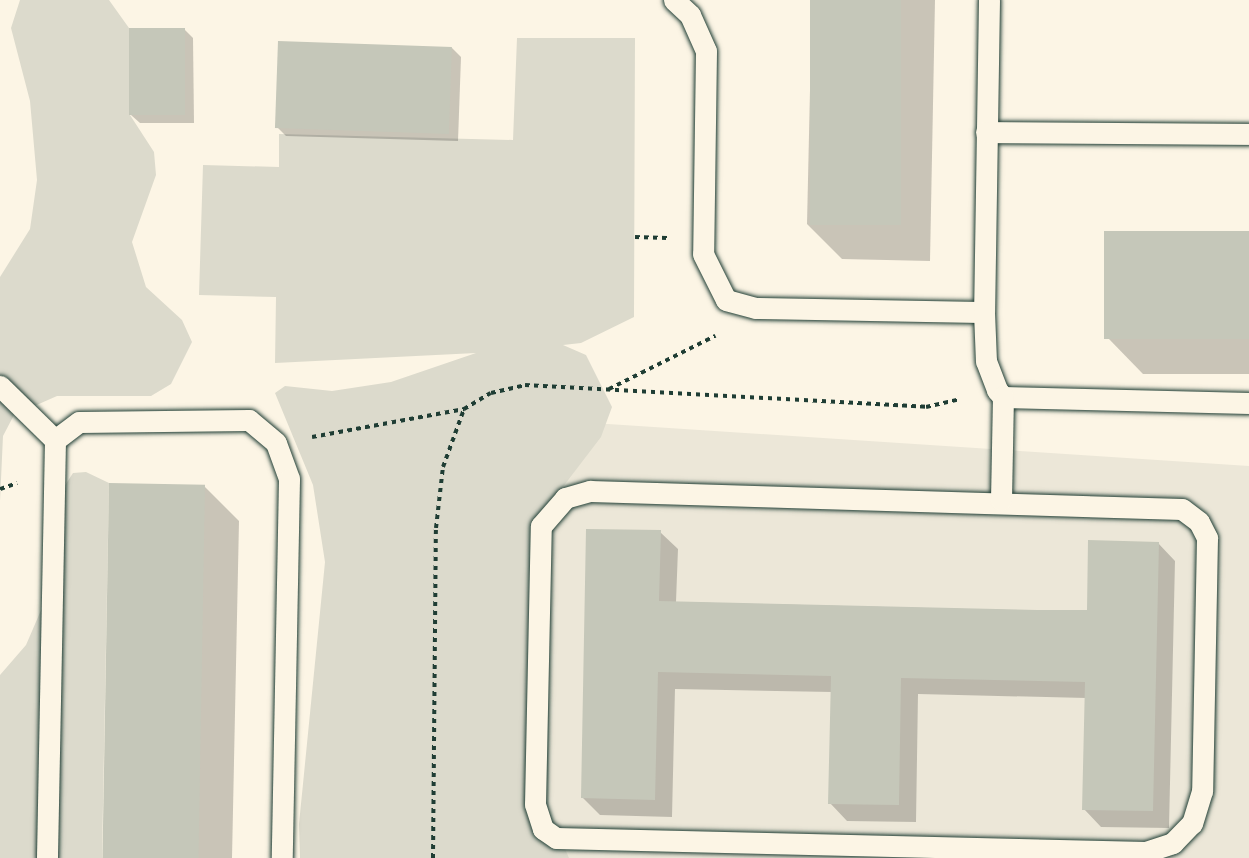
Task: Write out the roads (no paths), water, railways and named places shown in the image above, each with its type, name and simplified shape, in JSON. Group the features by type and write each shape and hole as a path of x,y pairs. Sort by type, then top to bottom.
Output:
{"lane":[{"path":"674,0 690,15 706,51 703,254 726,300 772,308 984,312"},
{"path":"989,0 984,312 986,362 1003,397 1000,500"},
{"path":"986,132 1249,134"},
{"path":"0,386 55,440 47,858"},
{"path":"1003,397 1249,403"},
{"path":"55,440 79,422 249,420 276,443 289,479 282,858"},
{"path":"590,491 1000,500 1164,504 1182,509 1199,522 1207,538 1202,790 1192,823 1173,843 1146,852 599,840 556,838 543,829 535,804 541,526 565,498 590,491"}]}
